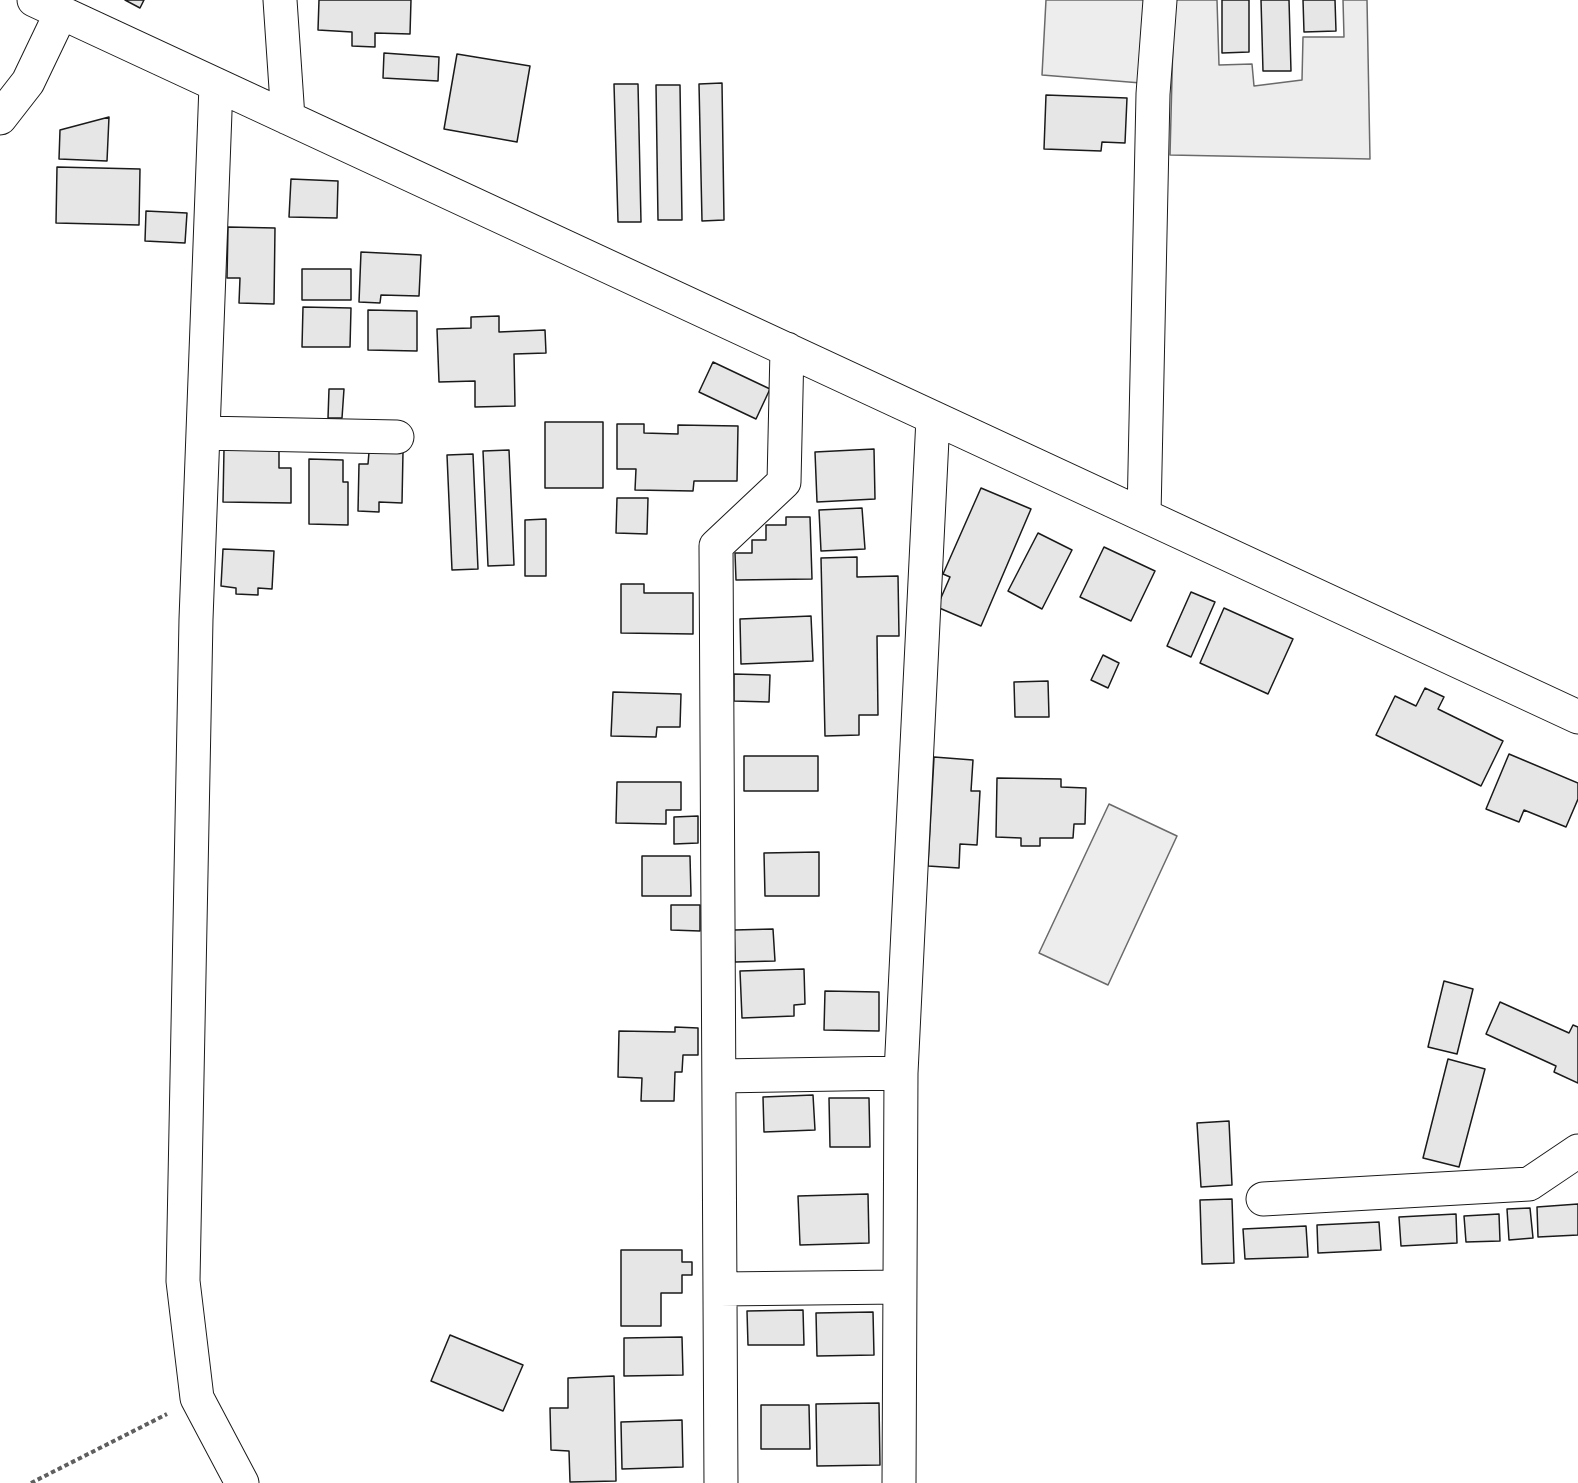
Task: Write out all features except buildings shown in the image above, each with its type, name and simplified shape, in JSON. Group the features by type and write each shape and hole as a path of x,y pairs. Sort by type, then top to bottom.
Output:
{"street":[{"path":"280,0 288,118"},
{"path":"1144,515 1153,94 1161,0"},
{"path":"0,118 28,82 48,6 1578,717"},
{"path":"216,85 196,642 183,1281 197,1398 242,1483"},
{"path":"721,1483 716,546 784,482 786,350"},
{"path":"899,1483 901,1073 933,418"},
{"path":"203,433 397,437"},
{"path":"719,1076 901,1073"},
{"path":"1263,1199 1529,1184 1578,1152"},
{"path":"720,1289 900,1287"}],"path":[{"path":"31,1483 197,1398"}],"shaded area":[{"path":"1046,0 1145,0 1141,83 1042,75"},
{"path":"1174,0 1217,0 1219,65 1252,64 1254,86 1302,80 1303,37 1344,37 1343,0 1367,0 1370,159 1170,155"},
{"path":"1109,804 1177,836 1108,985 1039,953"}]}
